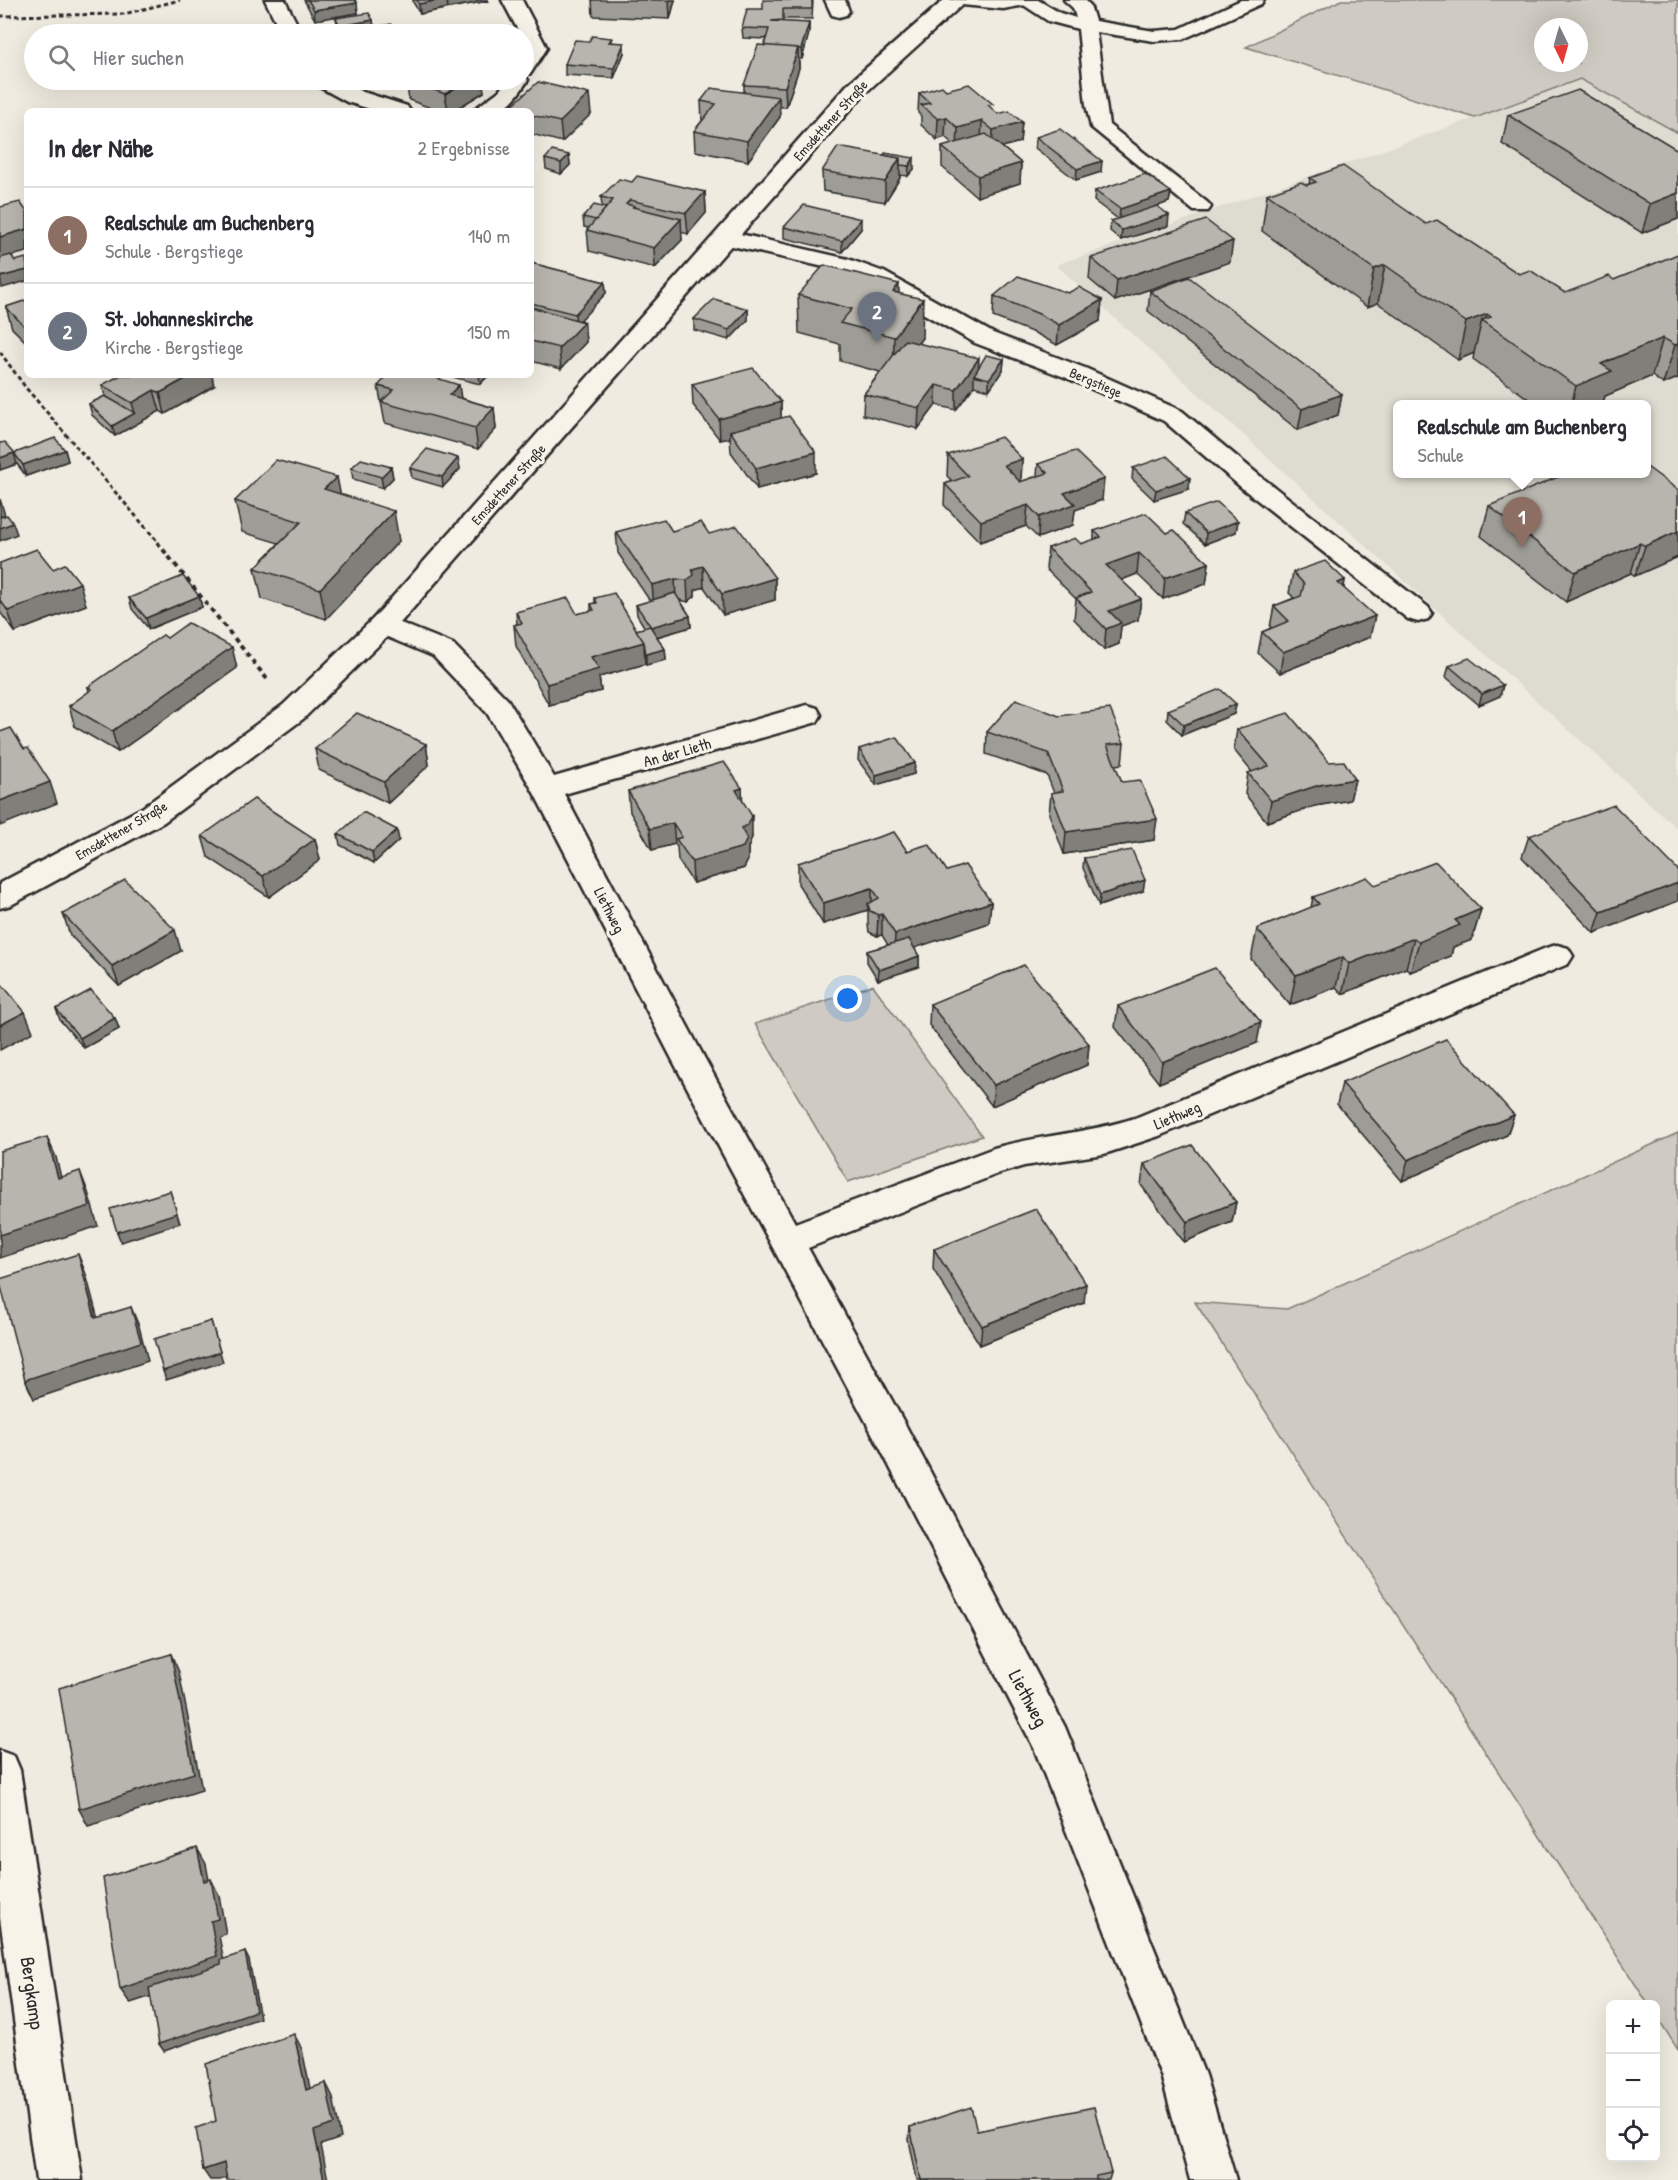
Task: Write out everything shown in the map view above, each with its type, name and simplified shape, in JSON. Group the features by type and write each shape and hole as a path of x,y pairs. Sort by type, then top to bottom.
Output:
{"street":[{"path":"275,0 287,24"},
{"path":"512,0 524,24"},
{"name":"Emsdettener Straße","path":"0,897 153,815 293,712 383,625 727,238 856,88 956,0"},
{"path":"966,0 1003,3 1025,0"},
{"path":"343,90 356,97 390,108"},
{"path":"488,108 507,95 510,90"},
{"name":"Bergstiege","path":"727,238 840,264 876,276 984,338 1076,373 1173,416 1251,482 1418,613"},
{"name":"Liethweg","path":"383,625 443,650 498,707 547,789 683,1051 899,1448 1051,1740 1183,2075 1213,2180"},
{"name":"An der Lieth","path":"547,789 807,715"},
{"name":"Liethweg","path":"787,1241 994,1161 1024,1153 1104,1141 1147,1127 1557,956"},
{"name":"Bergkamp","path":"0,1770 59,2180"}],"lane":[{"path":"1025,0 1054,17 1084,25 1154,36 1183,34 1255,0"},
{"path":"1073,0 1081,5 1085,15 1084,25 1089,44 1095,105 1100,127 1201,207"},
{"path":"1220,18 1225,0"}],"path":[{"path":"0,16 124,14 180,0"},
{"path":"0,352 26,388 163,548 293,712"}],"shaded area":[{"path":"1341,0 1678,0 1678,133 1580,79 1475,118 1246,47"},
{"path":"1580,79 1678,133 1678,829 1056,265"},
{"path":"873,985 982,1136 848,1182 755,1024"},
{"path":"1678,1133 1678,2050 1660,2021 1660,2000 1645,2000 1195,1302 1287,1309"}],"building":[{"path":"308,0 355,0 357,3 314,10"},
{"path":"417,0 438,0 419,4"},
{"path":"763,0 812,0 812,9 783,9 783,20 771,21 809,23 801,49 764,46 769,29 742,28 747,9 763,9"},
{"path":"369,13 373,20 339,24 336,18"},
{"path":"592,36 612,38 609,42 624,43 614,68 565,64 575,40 589,41"},
{"path":"758,45 798,48 785,87 744,85"},
{"path":"538,82 589,94 560,122 534,116 534,108 509,108 529,90 534,90 534,86"},
{"path":"969,84 993,104 988,105 998,114 1009,111 1022,122 993,130 982,121 958,128 946,117 938,119 921,105 930,103 919,93 942,86 946,90"},
{"path":"711,88 779,97 747,141 694,131 716,104 701,101"},
{"path":"434,90 452,90 445,94"},
{"path":"1578,90 1678,150 1678,193 1650,204 1508,115"},
{"path":"1060,129 1102,161 1077,169 1036,137"},
{"path":"986,134 1021,163 978,176 942,147"},
{"path":"838,147 900,158 885,182 822,171"},
{"path":"552,151 569,155 561,163 545,159"},
{"path":"885,153 914,158 909,166 900,165 900,158 884,155"},
{"path":"1343,166 1426,224 1437,220 1519,274 1530,270 1565,293 1609,276 1614,280 1678,254 1678,344 1675,345 1663,338 1601,364 1612,371 1576,386 1482,320 1491,317 1487,314 1466,322 1385,265 1374,269 1267,194 1301,182 1307,185 1316,182 1310,178"},
{"path":"1145,174 1171,192 1120,209 1095,191"},
{"path":"637,176 705,192 686,213 630,200 626,204 681,219 654,248 587,230 613,200 601,197 619,179 632,182"},
{"path":"20,202 24,208 24,230 0,237 0,207"},
{"path":"594,205 606,208 596,220 583,217"},
{"path":"804,205 861,219 842,241 784,227"},
{"path":"1157,206 1169,215 1122,230 1111,221"},
{"path":"1206,220 1233,241 1117,280 1091,258"},
{"path":"11,255 15,261 24,259 24,271 0,277 0,258"},
{"path":"534,264 605,282 575,314 534,304"},
{"path":"824,265 899,284 893,292 923,299 894,337 840,323 852,309 798,295"},
{"path":"1018,276 1068,293 1079,287 1102,300 1059,325 1039,314 994,296"},
{"path":"1189,277 1342,394 1302,409 1150,291"},
{"path":"714,299 748,309 729,330 694,319"},
{"path":"24,301 24,326 6,307"},
{"path":"534,308 584,322 559,348 534,342"},
{"path":"905,340 979,358 956,390 936,385 919,408 864,394"},
{"path":"986,355 1004,359 989,379 974,375"},
{"path":"753,368 781,402 719,419 692,384"},
{"path":"115,378 187,378 160,393 154,390 132,403 102,385"},
{"path":"385,378 437,378 459,385 449,395 494,408 475,428 381,402 394,390 378,386"},
{"path":"105,396 135,413 112,426 89,404"},
{"path":"789,416 816,452 756,468 730,431"},
{"path":"1001,437 1022,459 1004,465 1020,482 1048,473 1038,464 1075,451 1104,479 1064,493 1075,504 1039,517 1028,505 981,521 945,484 968,476 948,455"},
{"path":"55,438 65,450 23,465 14,453 0,458 0,443 5,442 15,453"},
{"path":"427,449 458,458 442,477 410,468"},
{"path":"1167,456 1190,478 1156,490 1133,468"},
{"path":"361,459 391,467 381,477 351,468"},
{"path":"276,460 337,477 324,489 394,511 320,589 255,568 301,522 235,501"},
{"path":"1651,470 1678,490 1678,531 1645,546 1640,543 1575,572 1489,506 1556,478 1651,478"},
{"path":"1217,502 1238,521 1206,533 1185,513"},
{"path":"1146,513 1167,533 1174,530 1209,563 1165,578 1139,553 1106,565 1141,599 1109,611 1121,623 1106,629 1076,598 1091,592 1048,548 1075,538 1081,544 1101,537 1094,531"},
{"path":"7,515 13,523 0,528 0,517"},
{"path":"664,519 672,531 701,522 709,534 737,526 775,578 722,594 703,566 692,569 694,575 687,580 675,579 652,585 616,532"},
{"path":"37,549 53,569 65,564 80,583 8,611 0,600 0,563"},
{"path":"1325,561 1345,580 1338,583 1375,616 1283,652 1262,632 1289,621 1274,606 1301,596 1304,584 1293,572"},
{"path":"183,576 199,596 146,618 129,598"},
{"path":"614,593 644,642 591,657 599,669 547,684 514,625 522,623 516,612 568,598 577,614 594,610 591,604 597,603 595,598"},
{"path":"675,593 690,616 651,627 636,605"},
{"path":"188,623 232,647 112,731 69,706 92,689 88,687 163,635 167,638"},
{"path":"650,626 665,649 646,654 644,642 636,630"},
{"path":"1469,658 1503,685 1482,694 1449,666"},
{"path":"1220,689 1236,704 1184,725 1168,710"},
{"path":"1016,699 1059,716 1110,709 1124,743 1107,745 1122,782 1140,780 1157,819 1066,832 1051,793 1063,791 1048,753 987,732"},
{"path":"357,713 426,744 384,782 315,749"},
{"path":"1288,713 1329,762 1344,761 1355,779 1319,785 1271,801 1248,773 1269,766 1237,729"},
{"path":"11,728 24,749 28,748 50,782 0,801 0,732"},
{"path":"897,737 915,763 876,775 859,749"},
{"path":"724,762 742,788 736,790 752,816 748,825 741,828 747,839 743,847 692,862 676,839 682,837 673,823 650,829 628,791"},
{"path":"254,799 315,839 263,876 202,836"},
{"path":"1614,805 1678,870 1678,883 1601,912 1529,836"},
{"path":"363,812 397,830 372,852 338,834"},
{"path":"894,832 907,851 929,844 947,871 965,865 991,902 895,934 882,914 878,915 870,911 868,904 879,898 872,888 823,903 798,863"},
{"path":"1132,850 1145,880 1100,895 1084,858"},
{"path":"1436,862 1481,909 1455,920 1460,925 1419,942 1414,938 1349,964 1343,957 1296,975 1257,929 1319,904 1313,897 1367,877 1375,885"},
{"path":"125,880 175,930 112,966 63,914"},
{"path":"909,939 919,956 879,970 867,951"},
{"path":"1024,965 1089,1044 994,1085 930,1004"},
{"path":"1215,968 1261,1022 1162,1062 1118,1006"},
{"path":"0,982 25,1012 0,1025"},
{"path":"91,990 115,1018 80,1038 56,1009"},
{"path":"1446,1039 1514,1115 1408,1160 1342,1083"},
{"path":"47,1137 58,1178 80,1171 90,1206 0,1235 0,1151"},
{"path":"1192,1145 1236,1202 1187,1222 1144,1164"},
{"path":"170,1191 177,1213 117,1232 110,1209"},
{"path":"1036,1209 1086,1284 982,1326 934,1249"},
{"path":"78,1254 95,1318 131,1307 141,1342 25,1380 0,1279"},
{"path":"211,1321 220,1352 163,1371 154,1339"},
{"path":"171,1654 194,1773 79,1809 59,1688"},
{"path":"197,1848 204,1881 211,1879 218,1919 211,1921 217,1956 120,1989 103,1878"},
{"path":"245,1952 256,2011 159,2044 149,1988 221,1964 221,1960"},
{"path":"294,2034 306,2090 326,2083 334,2124 314,2131 324,2180 227,2180 224,2163 203,2170 196,2128 216,2121 206,2064"},
{"path":"971,2107 977,2131 1094,2107 1111,2173 1096,2176 1096,2180 921,2180 910,2127"}],"place":[{"name":"St. Johanneskirche","path":"877,342"},
{"name":"Realschule am Buchenberg","path":"1522,547"}]}
